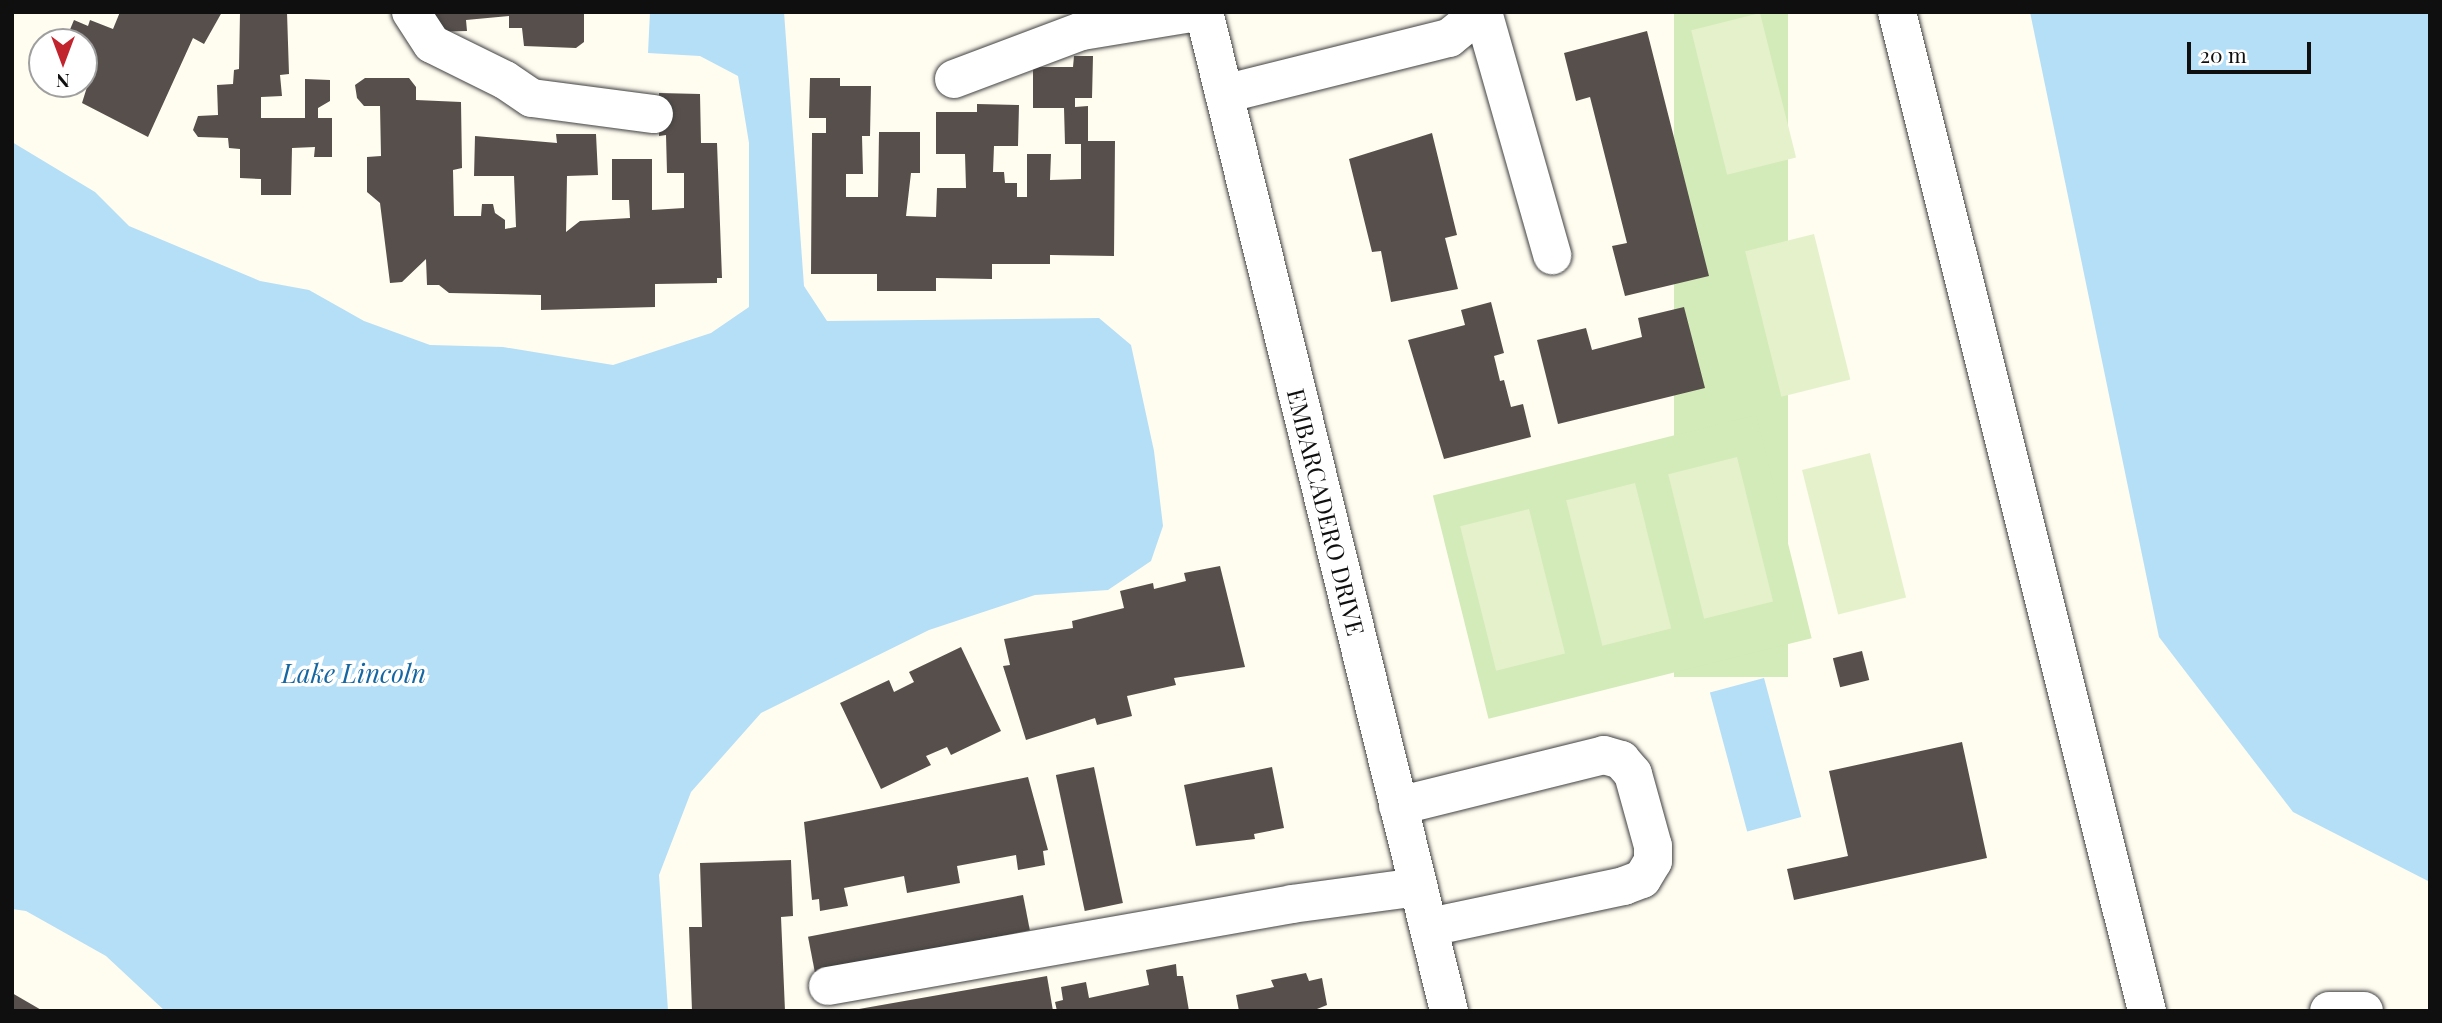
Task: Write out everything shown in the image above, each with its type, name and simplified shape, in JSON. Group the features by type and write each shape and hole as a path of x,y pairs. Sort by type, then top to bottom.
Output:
{"street":[{"path":"411,12 432,44 532,98 654,114"},
{"path":"954,79 1082,31 1197,12"},
{"name":"EMBARCADERO DRIVE","path":"1204,12 1449,1011"},
{"path":"1224,94 1449,38 1482,12 1552,256"},
{"path":"1897,12 2147,1011"},
{"path":"1398,806 1604,755 1621,761 1633,774 1653,846 1653,862 1642,879 1624,886 1429,927"},
{"path":"828,986 1292,904 1418,887"},
{"path":"2329,1011 2364,1011"}],"green space":[{"path":"1674,12 1788,12 1788,677 1674,677"},
{"path":"1760,13 1796,158 1727,175 1691,30"},
{"path":"1814,234 1850,380 1781,397 1745,251"},
{"path":"1756,415 1812,638 1489,719 1433,496"},
{"path":"1870,453 1906,598 1838,615 1802,470"},
{"path":"1737,457 1773,602 1704,619 1668,474"},
{"path":"1635,483 1671,629 1602,646 1566,500"},
{"path":"1529,509 1565,654 1496,671 1460,526"}],"water":[{"name":"Lake Lincoln","path":"650,12 784,12 804,286 827,321 1099,318 1131,345 1154,451 1163,526 1151,561 1108,590 1035,595 929,630 761,713 691,792 659,875 668,1011 165,1011 106,956 26,911 12,909 12,142 95,192 129,226 260,281 309,290 364,321 430,345 503,347 613,365 711,333 749,307 749,143 738,76 700,56 648,53"},
{"path":"2030,12 2430,12 2430,882 2293,812 2159,637"},
{"path":"1764,678 1801,817 1747,832 1710,692"}],"building":[{"path":"120,12 222,12 204,44 193,38 148,137 82,103 84,98 98,98 98,28 71,28 74,20 88,26 90,20 113,29"},
{"path":"240,12 287,12 289,74 280,75 282,96 261,97 261,118 305,118 305,79 330,80 330,101 318,108 318,118 332,118 332,157 314,157 315,147 292,148 291,195 261,195 261,179 240,178 240,149 229,148 228,138 198,137 193,130 198,116 218,115 217,85 233,84 234,70 239,69"},
{"path":"427,12 584,12 584,42 576,48 524,46 522,28 509,28 509,16 466,20 467,31 427,32"},
{"path":"1647,31 1709,276 1625,296 1612,246 1627,243 1590,97 1576,101 1564,53"},
{"path":"1074,56 1093,56 1092,98 1075,98 1075,107 1088,106 1088,141 1115,141 1114,256 1050,255 1050,264 992,264 992,279 936,278 936,291 877,291 877,274 811,274 812,133 826,133 826,118 809,118 810,78 840,78 840,86 871,86 870,136 862,136 863,174 846,174 846,197 878,197 879,132 920,132 920,173 911,173 906,216 936,217 937,188 966,188 965,154 936,154 936,112 977,112 977,104 1019,105 1018,146 994,146 993,172 1004,172 1005,183 1017,183 1017,197 1027,197 1027,154 1051,154 1050,180 1081,179 1081,144 1065,144 1064,108 1033,108 1033,67 1073,67"},
{"path":"365,78 409,78 416,87 416,100 461,102 462,168 453,170 454,216 481,216 482,204 493,204 495,213 505,220 505,229 516,227 514,176 474,176 475,136 557,143 556,134 596,134 598,175 567,176 566,232 580,221 630,218 629,200 612,200 612,159 652,159 652,210 684,208 684,173 667,173 666,135 659,136 659,93 700,94 701,143 717,143 722,278 717,278 717,283 655,284 655,307 541,310 541,295 449,293 439,285 427,285 426,259 402,282 390,283 380,203 367,192 367,157 381,156 380,106 364,106 357,98 355,85"},
{"path":"1432,133 1457,235 1445,238 1458,289 1391,302 1381,251 1372,252 1349,159"},
{"path":"1491,302 1504,353 1494,356 1500,381 1504,380 1511,407 1523,404 1531,437 1444,459 1408,340 1465,325 1461,310"},
{"path":"1684,307 1705,388 1558,424 1537,340 1586,328 1592,350 1642,337 1638,318"},
{"path":"1220,566 1245,667 1174,678 1176,685 1127,696 1132,716 1097,725 1095,718 1026,740 1003,666 1010,665 1004,639 1073,628 1072,621 1124,608 1120,591 1153,583 1154,589 1186,581 1184,573"},
{"path":"961,647 1001,731 951,755 947,747 926,756 931,765 881,789 840,703 889,680 894,692 914,682 909,672"},
{"path":"1862,651 1869,680 1840,687 1833,658"},
{"path":"1962,742 1987,858 1794,900 1787,869 1848,856 1829,771"},
{"path":"1094,767 1123,903 1085,911 1056,775"},
{"path":"1272,767 1284,828 1254,834 1255,839 1196,846 1184,785"},
{"path":"1028,777 1048,850 1043,851 1045,865 1018,870 1016,855 957,866 960,883 907,893 904,876 844,888 848,906 820,911 819,899 812,900 804,822"},
{"path":"791,860 793,916 781,917 785,1011 692,1011 689,927 702,927 700,863"},
{"path":"1023,895 1030,930 815,972 808,937"},
{"path":"1176,964 1177,976 1183,976 1189,1011 1057,1011 1055,1002 1063,1000 1061,987 1086,982 1089,998 1149,985 1146,970"},
{"path":"1306,973 1309,981 1322,978 1327,1005 1312,1011 1239,1011 1236,995 1274,987 1271,980"},
{"path":"1047,976 1053,1011 859,1011 859,1009"},
{"path":"12,993 43,1011 12,1011"}]}
